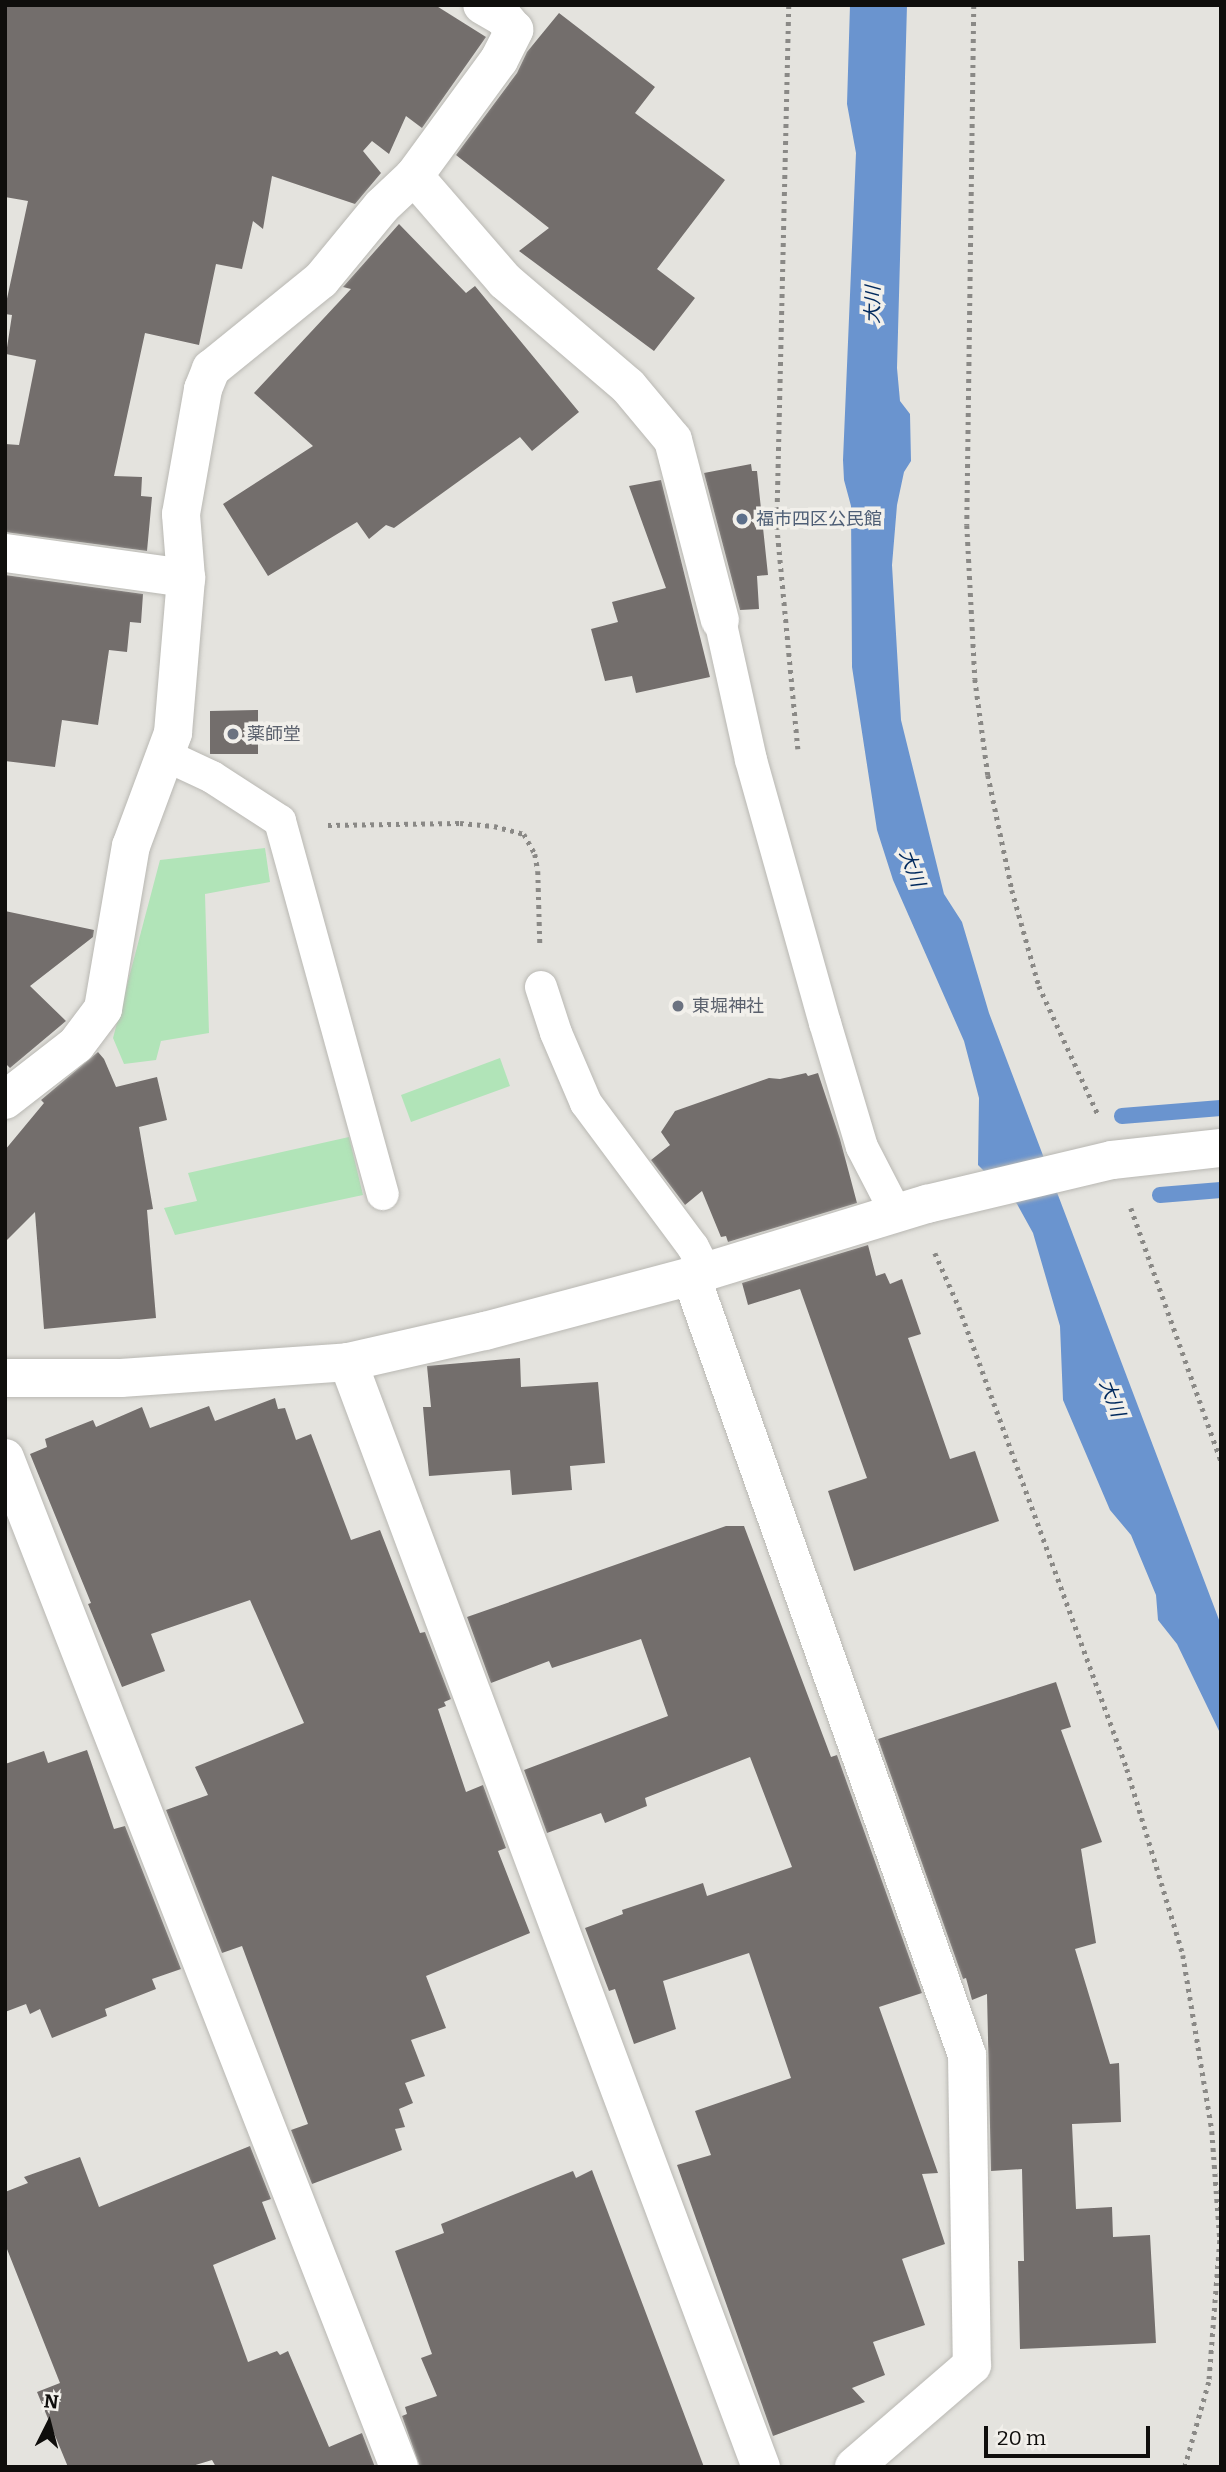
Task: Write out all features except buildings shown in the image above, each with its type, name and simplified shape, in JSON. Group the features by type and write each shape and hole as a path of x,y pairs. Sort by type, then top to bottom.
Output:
{"street":[{"path":"5,1100 76,1045 103,1009 131,846 173,733 186,578 181,514 203,388 211,369 321,280 382,206 414,176 510,43 514,30 503,17 482,5"},
{"path":"414,176 505,281 628,386 673,440 720,620"},
{"path":"5,553 186,578"},
{"path":"5,1378 121,1378 348,1362 485,1331 698,1273 913,1208 1116,1160 1221,1148"},
{"path":"698,1273 967,2054 972,2365 854,2467"},
{"path":"348,1362 761,2467"},
{"path":"5,1458 399,2467"}],"lane":[{"path":"720,620 751,760 862,1147 913,1208"},
{"path":"165,755 212,778 280,821 383,1194"},
{"path":"541,987 556,1033 586,1103 693,1247 698,1273"}],"path":[{"path":"789,5 777,526 799,751"},
{"path":"974,5 967,525 975,679 988,775 1012,890 1039,986 1116,1160 1169,1320 1221,1461"},
{"path":"281,826 460,823 494,825 524,834 535,854 538,871 541,987"},
{"path":"913,1208 959,1307 1127,1769 1183,1955 1212,2131 1220,2240 1209,2382 1185,2467"}],"green space":[{"path":"265,848 270,882 205,894 209,1033 161,1041 156,1060 124,1064 113,1038 160,860"},
{"path":"500,1058 510,1086 411,1122 401,1095"},
{"path":"349,1137 363,1195 175,1235 164,1208 197,1201 188,1173"}],"water":[{"name":"大川","path":"850,5 907,5 897,368 900,401 910,414 911,461 904,472 897,505 892,565 901,720 944,894 962,922 989,1013 1221,1625 1221,1735 1177,1644 1158,1620 1156,1595 1131,1535 1110,1510 1063,1400 1060,1326 1033,1233 1017,1204 978,1165 979,1098 964,1041 893,880 877,830 852,667 851,506 844,480 843,460 856,153 847,104"}],"waterway":[{"path":"1122,1116 1221,1108"},
{"path":"1160,1195 1221,1190"}],"place":[{"name":"福市四区公民館","path":"742,519"},
{"name":"薬師堂","path":"233,734"},
{"name":"東堀神社","path":"678,1006"}]}
